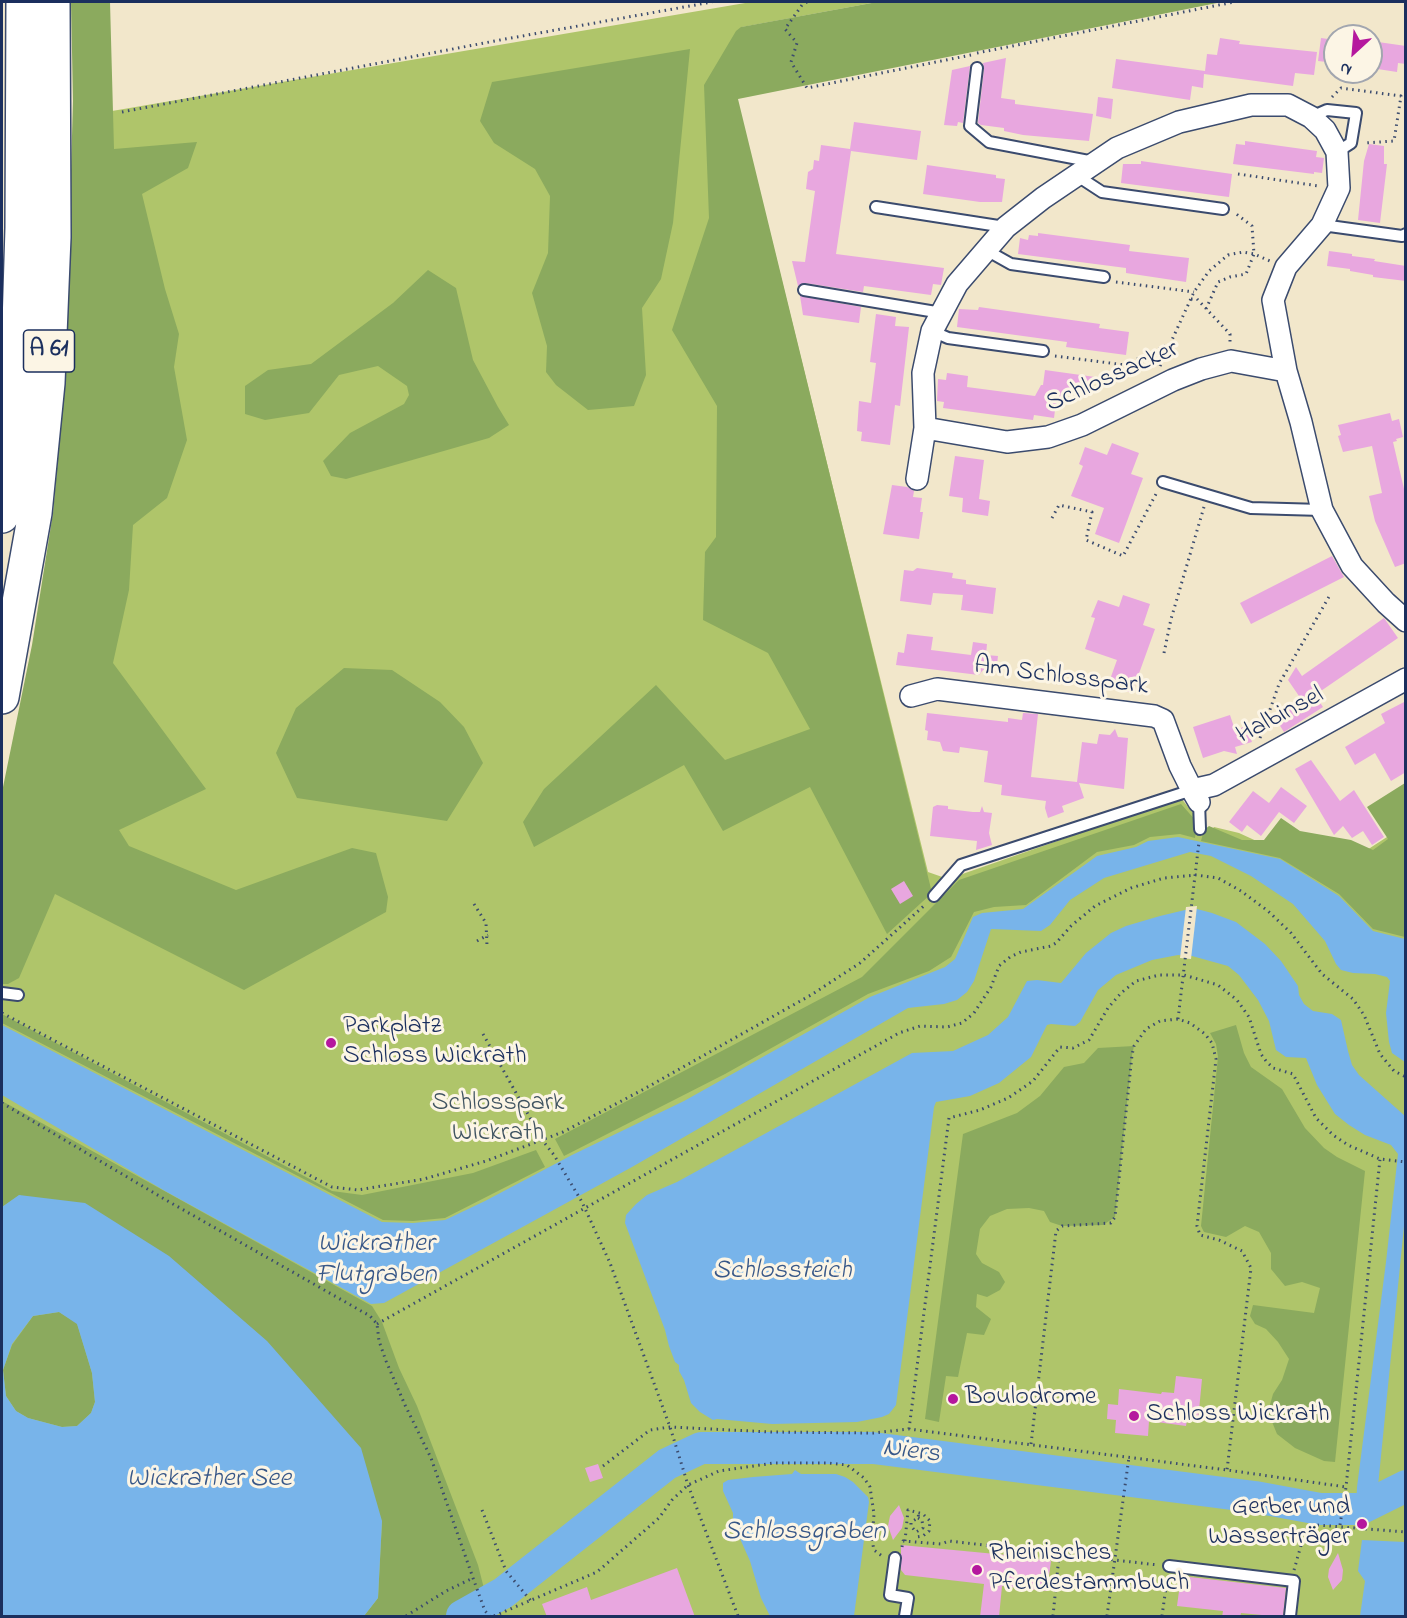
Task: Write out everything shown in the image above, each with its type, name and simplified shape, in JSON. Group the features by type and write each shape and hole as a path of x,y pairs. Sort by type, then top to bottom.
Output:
{"highway":[{"name":"A 61","path":"2,516 16,388 22,228 23,2"},
{"name":"A 61","path":"2,697 34,513 48,383 54,237 53,2"}],"street":[{"path":"917,479 925,428 923,373 937,322 957,284 1006,227 1094,162 1117,148 1179,122 1251,105 1288,105 1311,117 1325,130 1337,152 1339,188 1322,225 1286,267 1273,300 1286,371 1322,510 1352,566 1406,621"},
{"name":"Schlossacker","path":"925,428 1007,442 1048,436 1082,425 1173,380 1201,369 1231,361 1286,371"},
{"name":"Halbinsel","path":"1196,796 1406,679"},
{"name":"Am Schlosspark","path":"911,696 937,689 1154,716 1163,720 1180,766 1196,796"}],"lane":[{"path":"977,68 970,126 989,142 1094,162"},
{"path":"1311,117 1327,110 1356,113 1352,143 1337,152"},
{"path":"1076,175 1102,192 1223,209"},
{"path":"876,207 1006,227"},
{"path":"1322,225 1402,236 1406,234"},
{"path":"986,250 1011,264 1104,277"},
{"path":"804,290 937,322 948,338 1043,351"},
{"path":"1163,482 1251,508 1322,510"},
{"path":"933,896 961,865 1196,796 1200,829"},
{"path":"2,993 18,995"},
{"path":"895,1558 890,1595 908,1598 905,1617"},
{"path":"1169,1566 1294,1581 1290,1617"}],"path":[{"path":"122,112 712,2"},
{"path":"807,2 802,5 785,29 797,44 790,62 807,88 1234,2"},
{"path":"1238,174 1339,188"},
{"path":"1206,309 1218,282 1246,274 1254,254 1252,226 1238,215 1223,209"},
{"path":"1173,380 1159,367 1194,292 1209,271 1228,255 1243,252 1286,267"},
{"path":"1104,277 1113,282 1194,292"},
{"path":"1191,298 1197,299 1230,334 1231,361"},
{"path":"1043,351 1051,355 1125,364 1169,344"},
{"path":"1052,518 1059,505 1092,512 1086,540 1123,556 1163,482"},
{"path":"1164,653 1171,619 1208,495"},
{"path":"1257,760 1259,740 1279,684 1330,595"},
{"path":"1178,1019 1197,858"},
{"path":"377,1324 899,1033 920,1026 947,1027 962,1023 974,1013 991,987 999,966 1021,952 1056,943 1083,915 1112,896 1164,878 1209,876 1227,882 1255,900 1282,923 1322,974 1359,1006 1380,1054 1394,1071 1406,1077"},
{"path":"2,1012 332,1186 358,1190 424,1179 543,1141 644,1089 811,995 860,963 933,896"},
{"path":"474,904 486,923 487,946"},
{"path":"477,941 488,934"},
{"path":"909,1429 949,1118 980,1110 1008,1098 1033,1081 1060,1047 1073,1048 1089,1040 1108,1008 1136,981 1159,975 1184,975 1218,985 1237,1000 1249,1017 1261,1054 1273,1068 1293,1074 1316,1118 1333,1135 1348,1145 1380,1159 1406,1162"},
{"path":"1031,1444 1056,1231 1062,1226 1110,1223 1115,1217 1132,1055 1136,1041 1146,1029 1160,1021 1178,1019 1190,1023 1205,1035 1212,1043 1216,1059 1197,1226 1200,1235 1225,1242 1242,1251 1251,1268 1227,1470"},
{"path":"483,1034 543,1141 554,1155 585,1208 631,1318 688,1485 738,1617"},
{"path":"2,1104 370,1317 377,1324 379,1341 386,1361 431,1458 485,1611 492,1617 597,1572 659,1518 672,1500 688,1485 719,1471 774,1463 847,1465 864,1478 872,1494 874,1550 882,1556 895,1558 896,1548 902,1549 903,1541 905,1541 909,1524 908,1510 928,1517 931,1526 923,1536 916,1537"},
{"path":"1340,1524 1346,1487 1380,1159"},
{"path":"603,1466 650,1430 670,1427 771,1432 873,1432 909,1429 1346,1487"},
{"path":"1107,1617 1129,1457"},
{"path":"482,1510 506,1571 531,1601"},
{"path":"918,1518 919,1512"},
{"path":"909,1524 918,1518"},
{"path":"916,1532 923,1528 924,1523 918,1518"},
{"path":"909,1524 916,1532 915,1542"},
{"path":"1294,1581 1294,1563 1304,1535 1309,1528 1317,1525 1340,1524 1362,1530 1406,1532"},
{"path":"905,1541 941,1544 949,1541 1169,1566 1162,1617"},
{"path":"1053,1617 1059,1555"},
{"path":"406,1617 446,1591 473,1578"}],"green space":[{"path":"71,2 110,2 114,149 197,142 188,168 142,194 165,289 179,334 174,367 187,440 167,498 133,525 129,590 113,663 206,789 119,830 129,846 236,890 352,848 376,853 388,897 386,912 244,990 55,894 19,978 8,984 2,984 2,792 32,645 53,513 65,379 73,101"},
{"name":"Schlosspark Wickrath","path":"751,2 877,2 742,27 737,99 928,872 948,879 1181,798 1209,833 1214,827 1239,833 1285,854 1336,870 1404,826 1405,794 1405,1616 2,1616 2,818 73,443 88,173 112,111"},
{"path":"877,2 1222,2 738,99 932,893 887,934 810,787 723,831 684,765 534,847 523,822 544,789 656,685 725,760 810,729 768,653 703,620 705,552 716,537 717,406 672,330 709,218 704,85 736,31 741,27"},
{"path":"690,49 673,223 661,279 642,308 646,375 634,406 588,410 556,385 546,372 547,346 532,293 548,253 550,196 535,169 494,143 480,121 492,82"},
{"path":"428,270 456,288 473,360 509,425 489,438 346,479 331,476 323,461 350,433 404,404 409,395 407,386 378,366 339,375 309,413 265,420 245,414 245,386 268,370 311,364 393,303"},
{"path":"344,668 392,670 440,702 464,727 483,763 447,821 297,798 276,753 296,708"},
{"path":"1405,783 1405,937 1373,929 1339,894 1280,858 1201,841 1204,830 1209,826 1242,840 1264,840 1281,818 1300,831 1351,840 1373,850 1388,839 1367,807"},
{"path":"1181,804 1197,822 1195,838 1180,834 1150,837 1134,845 1097,852 1026,905 994,907 974,912 951,957 929,971 868,994 725,1074 564,1156 555,1139 862,977 959,880"},
{"path":"2,1014 332,1191 362,1195 473,1173 536,1150 545,1167 445,1218 413,1221 383,1220 2,1023"},
{"path":"1236,1025 1244,1053 1251,1067 1282,1089 1305,1128 1324,1148 1365,1171 1335,1462 1324,1461 1295,1448 1277,1434 1268,1412 1273,1394 1282,1380 1289,1359 1278,1342 1266,1329 1255,1324 1250,1316 1253,1305 1314,1313 1320,1288 1302,1282 1285,1286 1271,1269 1271,1253 1259,1232 1245,1226 1226,1237 1204,1232 1201,1226 1218,1057 1216,1044 1210,1033"},
{"path":"1134,1046 1115,1217 1103,1225 1062,1226 1050,1222 1044,1211 1029,1208 1007,1209 990,1216 980,1229 976,1254 982,1263 999,1272 1005,1282 1000,1290 987,1297 977,1294 976,1307 991,1319 984,1335 967,1333 958,1377 946,1376 939,1422 925,1419 963,1134 1017,1113 1040,1096 1064,1067 1084,1063 1098,1048"},
{"path":"2,1101 372,1306 382,1322 399,1368 417,1406 478,1565 491,1616 364,1616 378,1598 382,1521 20,1195 2,1207"},
{"path":"59,1312 77,1323 92,1373 95,1402 91,1413 77,1426 62,1427 28,1418 16,1411 6,1396 3,1370 12,1345 33,1316"}],"water":[{"name":"Wickrather Flutgraben","path":"1178,837 1280,859 1339,896 1373,931 1405,939 1405,1062 1392,1053 1389,1042 1386,1013 1390,981 1387,977 1341,970 1325,941 1293,904 1251,876 1211,856 1190,852 1104,878 1070,900 1050,925 1041,931 991,929 974,981 967,992 957,1000 944,1004 908,1008 632,1167 384,1303 371,1304 165,1191 2,1095 2,1025 382,1222 413,1223 445,1220 684,1101 870,997 945,967 955,959 973,917 982,913 1023,909 1097,856 1136,847 1148,841"},
{"name":"Schlossteich","path":"1197,909 1236,922 1265,944 1281,961 1298,986 1299,995 1304,1004 1313,1011 1332,1014 1341,1020 1352,1065 1359,1075 1405,1116 1405,1216 1377,1496 1374,1506 1365,1511 1356,1509 1357,1487 1398,1154 1391,1145 1365,1135 1335,1114 1317,1085 1306,1058 1286,1057 1276,1050 1269,1021 1258,1000 1239,975 1228,966 1192,956 1178,955 1152,960 1116,975 1098,990 1080,1022 1075,1026 1047,1025 1031,1057 999,1083 970,1096 936,1102 896,1405 889,1414 857,1422 772,1424 713,1420 691,1403 679,1371 679,1365 675,1362 625,1223 626,1215 636,1204 647,1195 677,1182 912,1053 953,1051 988,1035 1008,1017 1027,981 1061,983 1086,953 1111,933 1160,916"},
{"name":"Wickrather See","path":"19,1195 85,1203 169,1256 267,1341 361,1448 382,1521 378,1598 364,1616 2,1616 2,1207","holes":["59,1312 77,1324 92,1373 95,1402 91,1413 77,1426 62,1427 28,1418 16,1411 6,1396 3,1370 12,1344 33,1316"]},
{"name":"Schlossgraben","path":"795,1470 801,1474 836,1474 845,1477 868,1497 854,1616 770,1616 761,1598 750,1561 733,1523 733,1513 723,1491 723,1483 728,1480 792,1474"},
{"path":"1362,1540 1405,1542 1405,1616 1360,1616 1365,1581 1358,1571"}],"pier":[{"path":"1197,906 1191,959 1180,958 1186,907"}],"building":[{"path":"1220,38 1240,41 1239,44 1317,52 1314,75 1295,73 1293,86 1204,74 1203,88 1192,86 1190,100 1112,88 1116,59 1205,71 1207,54 1217,55"},
{"path":"1321,38 1323,38 1323,62 1318,61"},
{"path":"1383,43 1406,46 1406,64 1398,63 1397,72 1383,70"},
{"path":"1006,58 1001,98 1015,100 1015,104 1093,114 1089,141 1023,135 1004,131 1004,128 978,123 983,63"},
{"path":"970,66 963,123 958,122 957,126 944,125 952,70"},
{"path":"1098,97 1113,99 1111,119 1096,116"},
{"path":"854,122 921,131 917,160 851,151 836,254 944,268 941,285 933,284 931,295 864,286 863,292 805,283 798,286 792,261 805,262 815,191 806,189 808,172 813,169 814,160 819,161 821,145 850,149"},
{"path":"1245,141 1317,151 1316,157 1324,158 1322,173 1233,164 1236,144 1245,145"},
{"path":"1369,144 1384,146 1384,164 1387,164 1380,223 1358,220 1364,161"},
{"path":"1141,161 1232,174 1229,197 1121,183 1123,164 1141,164"},
{"path":"927,165 996,175 996,178 1005,179 1002,202 980,202 923,194"},
{"path":"1038,233 1130,245 1129,251 1189,258 1186,282 1126,273 1126,268 1018,254 1020,238 1028,240 1029,235 1038,236"},
{"path":"1329,251 1406,266 1406,281 1373,277 1373,275 1350,271 1350,269 1327,266"},
{"path":"800,296 861,307 859,323 803,315"},
{"path":"979,307 1100,324 1099,328 1129,332 1126,355 1066,347 1067,342 957,327 959,309 978,310"},
{"path":"876,314 896,317 895,326 909,327 900,406 895,405 890,445 861,441 862,432 857,431 859,401 871,403 876,363 870,362"},
{"path":"1045,370 1095,377 1093,392 1066,388 1055,410 1054,418 1034,415 1033,420 943,408 944,402 937,401 938,379 946,380 947,373 968,376 967,387 1035,396 1043,385"},
{"path":"1390,413 1392,421 1399,419 1403,437 1393,442 1404,489 1406,488 1406,563 1395,567 1375,521 1369,496 1382,493 1372,446 1343,452 1338,436 1341,435 1338,425"},
{"path":"1112,443 1139,453 1131,474 1143,478 1119,543 1095,534 1104,508 1071,496 1083,466 1079,464 1085,447 1107,455"},
{"path":"955,456 984,460 979,499 990,501 988,516 962,512 963,498 949,496"},
{"path":"892,485 907,487 914,491 913,497 922,498 920,512 923,512 919,539 883,534"},
{"path":"1332,556 1344,577 1251,624 1240,603"},
{"path":"917,568 953,573 952,578 966,580 966,584 996,588 993,614 961,610 963,595 933,593 931,605 900,601 904,570 913,571"},
{"path":"1123,595 1150,604 1143,625 1155,629 1132,693 1108,685 1117,660 1085,649 1095,618 1091,617 1098,600 1119,607"},
{"path":"1384,618 1398,638 1315,695 1323,707 1284,732 1275,718 1301,699 1288,680 1296,667 1302,676"},
{"path":"907,634 933,637 931,650 971,655 973,642 987,644 986,655 998,656 996,672 983,670 979,675 896,665 898,652 904,653"},
{"path":"1406,701 1406,772 1391,781 1375,753 1355,765 1345,747 1385,723 1381,714"},
{"path":"927,713 1008,722 1008,718 1022,720 1023,713 1038,714 1031,777 1077,782 1082,742 1097,744 1099,734 1110,735 1115,729 1118,737 1128,738 1124,789 1079,783 1084,798 1062,806 1064,812 1048,818 1045,808 1046,801 1001,795 1002,785 984,782 988,751 960,747 959,753 943,751 940,742 927,740 928,731 925,730"},
{"path":"1230,715 1235,730 1246,726 1252,742 1235,747 1237,754 1224,751 1203,758 1193,727"},
{"path":"1311,760 1340,801 1354,790 1384,837 1372,845 1363,831 1352,838 1343,826 1334,835 1295,769"},
{"path":"1281,787 1307,806 1294,823 1279,812 1261,836 1247,825 1242,832 1229,822 1253,791 1269,803"},
{"path":"948,806 948,809 973,812 980,812 982,806 984,812 992,813 989,833 992,845 976,850 977,841 930,836 933,807"},
{"path":"904,881 913,896 900,904 891,889"},
{"path":"1176,1376 1202,1379 1198,1421 1187,1420 1186,1426 1149,1421 1148,1436 1115,1433 1116,1420 1107,1419 1108,1404 1118,1405 1119,1389 1161,1394 1162,1392 1174,1393"},
{"path":"598,1464 603,1478 590,1482 585,1468"},
{"path":"899,1505 904,1518 902,1528 893,1540 888,1526 890,1516"},
{"name":"Rheinisches Pferdestammbuch","path":"901,1545 1051,1561 1047,1591 1002,1586 999,1617 980,1617 984,1584 905,1575 901,1570"},
{"path":"1338,1553 1343,1570 1342,1580 1333,1590 1328,1577 1329,1569"},
{"path":"677,1568 695,1617 547,1617 542,1604 587,1587 591,1600"},
{"path":"1181,1576 1286,1588 1283,1617 1241,1613 1240,1617 1222,1617 1223,1611 1177,1606"}],"waterway":[{"name":"Niers","path":"462,1616 503,1593 667,1464 701,1448 873,1448 1255,1497 1320,1509 1360,1509 1406,1486"}],"place":[{"name":"Parkplatz Schloss Wickrath","path":"331,1043"},
{"name":"Boulodrome","path":"953,1399"},
{"name":"Schloss Wickrath","path":"1134,1416"},
{"name":"Gerber und Wasserträger","path":"1362,1524"},
{"name":"Rheinisches Pferdestammbuch","path":"977,1570"}]}
